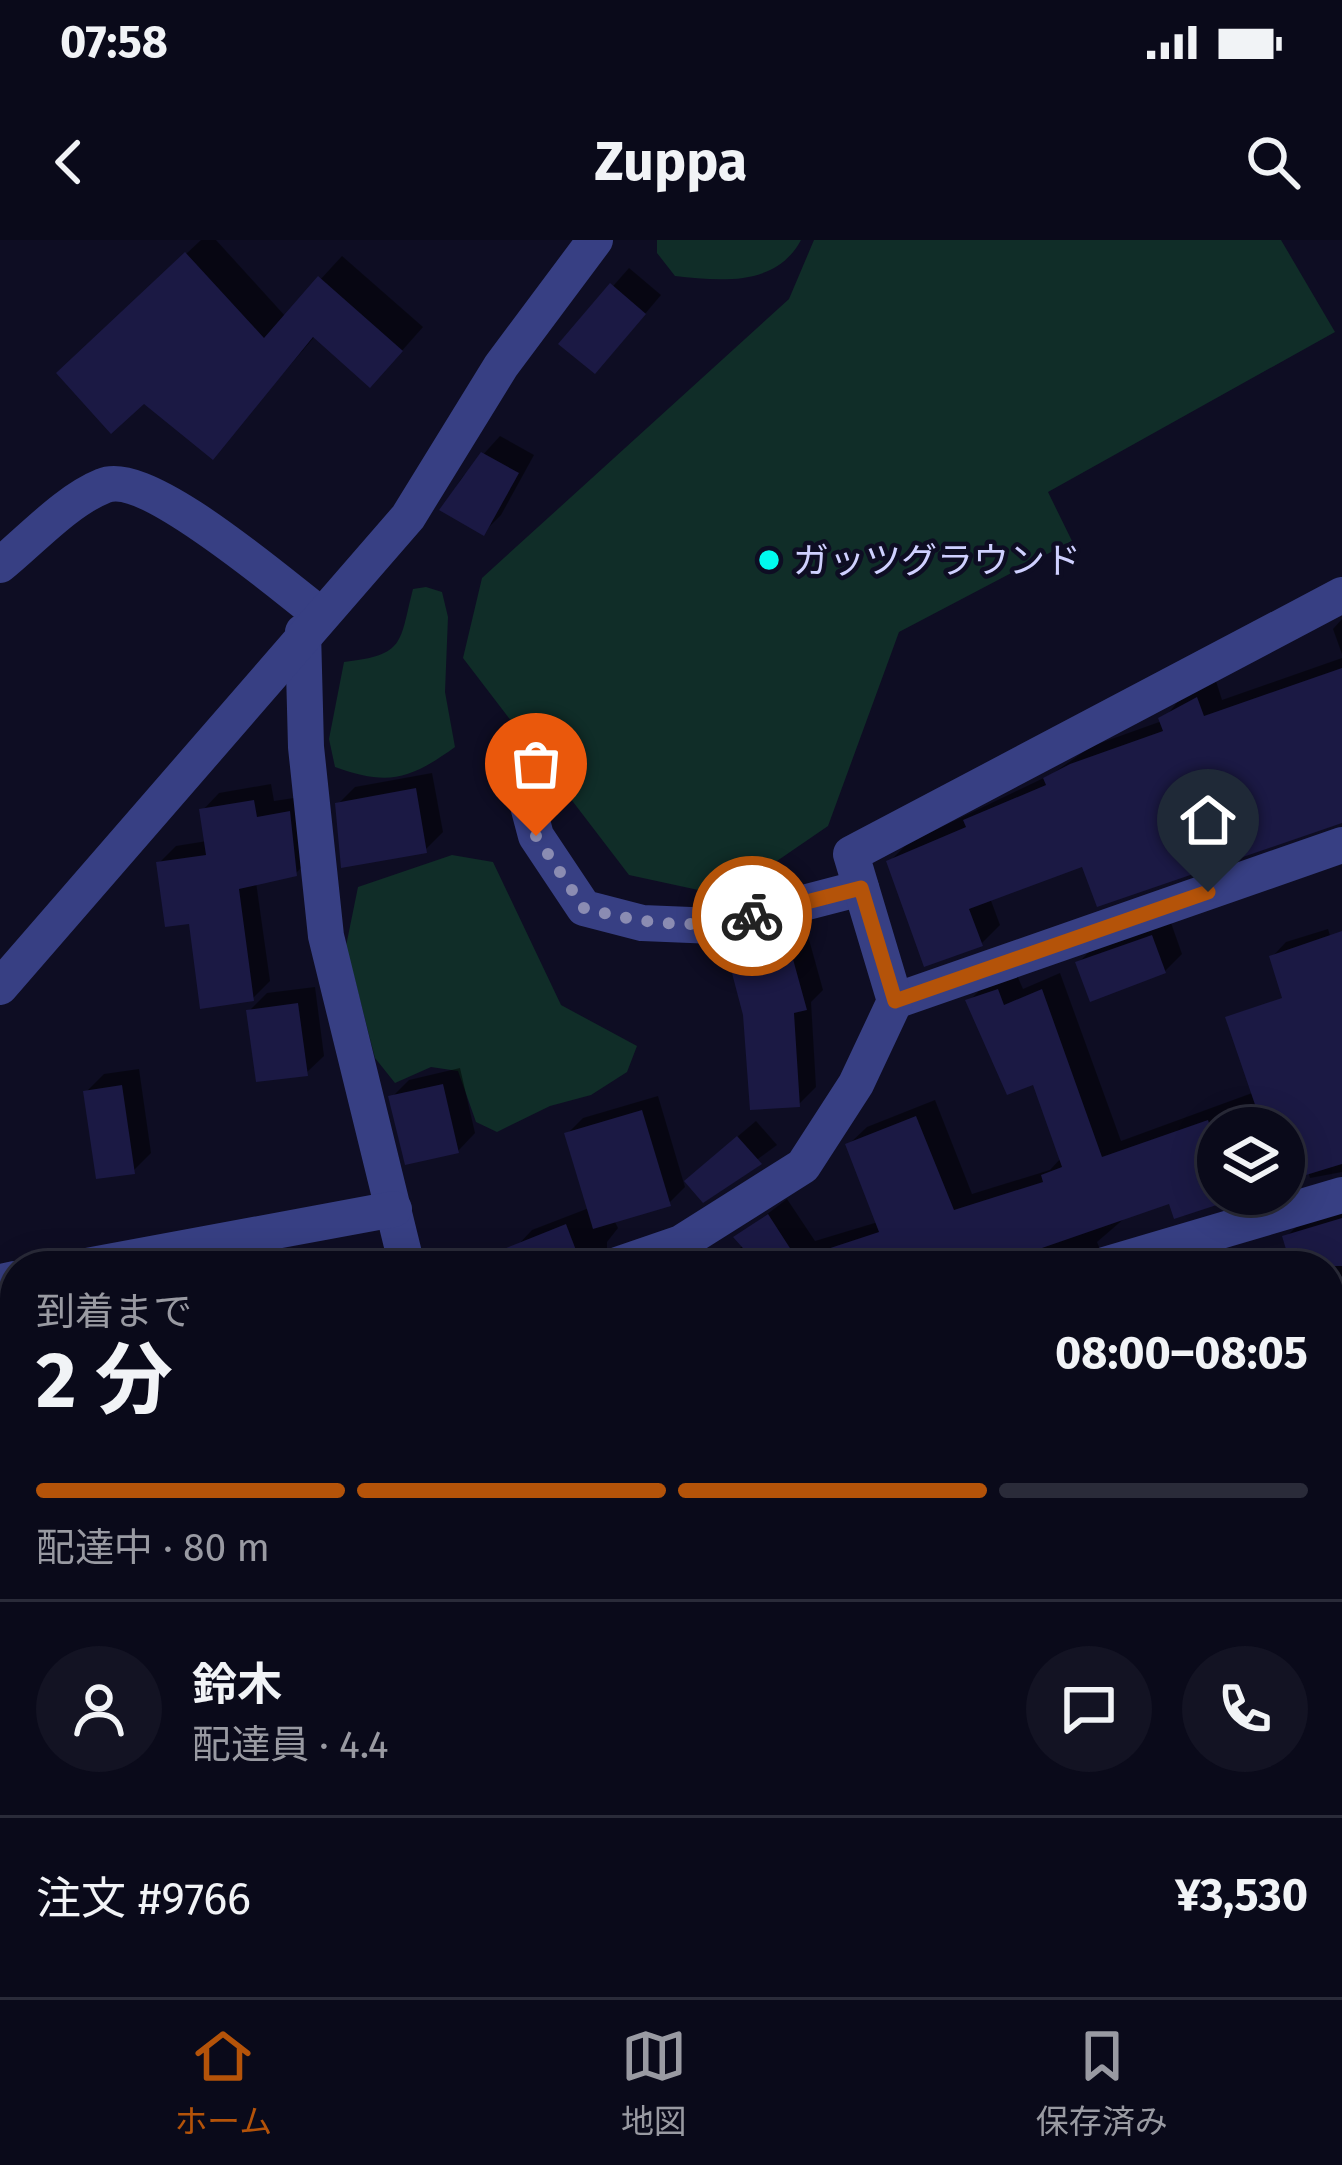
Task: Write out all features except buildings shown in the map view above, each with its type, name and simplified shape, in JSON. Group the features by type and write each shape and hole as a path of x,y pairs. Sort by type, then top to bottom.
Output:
{"street":[{"path":"0,987 408,517 501,366 595,240"},
{"path":"0,565 88,494 108,483 127,485 165,500 312,624"},
{"path":"690,1251 803,1166 856,1084 895,1001 851,854 1342,595"},
{"path":"312,624 306,747 326,936 403,1251"},
{"path":"548,749 522,783 536,836 584,908 642,923 715,926 861,888"},
{"path":"895,1001 1342,845"},
{"path":"1152,1251 1342,1195"},
{"path":"168,1251 394,1209"}],"green space":[{"path":"657,240 801,240 777,266 762,273 710,279 675,276 657,253"},
{"name":"ガッツグラウンド","path":"814,240 1281,240 1335,332 1048,492 1072,541 899,632 828,826 726,896 629,875 463,658 482,578 789,299"},
{"path":"413,589 442,592 448,617 445,692 455,747 424,767 398,776 370,777 335,767 329,739 344,662 389,650 401,634"},
{"path":"452,855 493,862 561,1005 637,1046 627,1072 591,1095 550,1106 497,1132 476,1122 458,1071 431,1067 395,1083 375,1058 346,946 358,887"}],"way so far":[{"path":"536,836 584,908 642,923 715,926 752,916"}],"place":[{"name":"ガッツグラウンド","path":"769,560"}],"route":[{"path":"752,916 861,888 895,1001 1208,892"}]}
